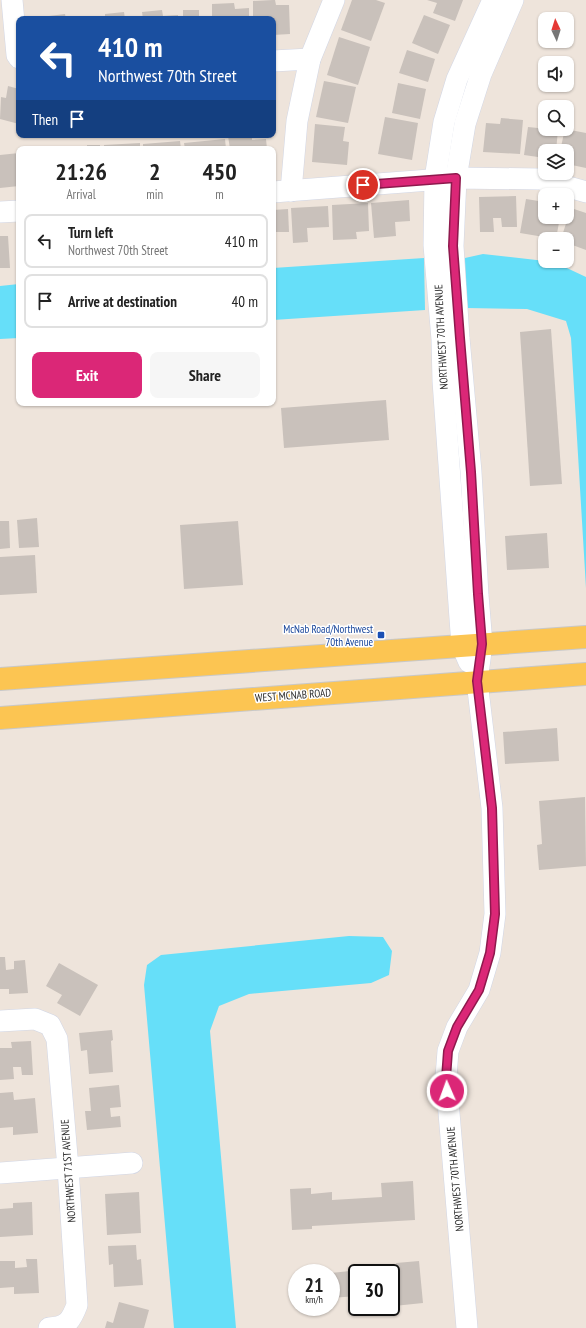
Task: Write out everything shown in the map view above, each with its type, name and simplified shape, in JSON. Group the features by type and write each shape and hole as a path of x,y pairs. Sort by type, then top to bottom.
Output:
{"main road":[{"path":"0,678 586,637"},
{"name":"WEST MCNAB ROAD","path":"0,718 586,674"}],"street":[{"path":"12,0 16,44"},
{"path":"334,0 310,59 282,191 456,178 540,179 586,192"},
{"name":"NORTHWEST 70TH AVENUE","path":"467,1328 446,1078 448,1051 457,1027 479,990 490,953 495,914 492,808 472,645 443,381 442,340 434,245 435,179 444,122 457,79 493,0"},
{"name":"NORTHWEST 70TH AVENUE","path":"472,645 478,594 471,472 453,246 456,178 465,124 481,74 513,0"},
{"path":"276,61 310,59"},
{"path":"0,212 16,211"},
{"name":"NORTHWEST 71ST AVENUE","path":"0,1021 35,1019 50,1025 57,1039 68,1168 77,1305 72,1319 59,1327 49,1328"},
{"path":"0,1173 132,1163"}],"water":[{"path":"483,254 538,260 538,268 567,268 586,277 586,588 571,338 566,321 527,309 466,308 465,258"},
{"path":"424,258 425,310 276,320 276,268"},
{"path":"16,284 16,338 0,339 0,286"},
{"path":"349,936 383,937 392,951 389,975 371,983 249,994 219,1006 210,1031 236,1328 174,1328 144,985 147,965 161,955"}],"building":[{"path":"275,0 276,5 289,5 290,34 276,35 276,16 253,16 253,1"},
{"path":"352,0 376,0 385,3 371,41 341,30"},
{"path":"427,0 463,0 455,21 433,13 437,3"},
{"path":"234,3 235,9 249,8 249,16 212,16 212,4"},
{"path":"162,10 163,16 143,16 142,12"},
{"path":"183,10 199,10 199,16 183,16"},
{"path":"124,12 125,16 105,16 105,14"},
{"path":"65,14 65,16 49,16"},
{"path":"424,15 450,25 438,54 412,43"},
{"path":"339,37 370,47 358,85 327,75"},
{"path":"407,50 435,59 428,82 399,73"},
{"path":"324,81 356,87 348,123 316,117"},
{"path":"398,83 426,89 420,119 392,113"},
{"path":"8,86 16,88 16,123 0,119 1,97 6,98"},
{"path":"385,117 418,123 412,160 378,154"},
{"path":"501,118 523,120 520,154 483,152 486,123 500,124"},
{"path":"315,124 345,127 343,141 349,142 347,165 312,162"},
{"path":"528,127 538,128 538,136 557,136 557,144 538,144 538,157 524,155"},
{"path":"574,131 586,133 586,168 574,165 574,144 562,144 563,136 574,136"},
{"path":"228,138 252,138 252,140 266,139 267,146 230,146"},
{"path":"225,139 226,146 184,146 184,143"},
{"path":"180,141 181,146 143,146 143,144"},
{"path":"140,143 140,146 104,145"},
{"path":"87,145 100,145 100,146"},
{"path":"16,153 16,186 0,188 0,155"},
{"path":"516,196 517,227 502,227 501,218 493,218 494,232 480,232 479,197"},
{"path":"526,199 538,201 538,224 559,224 557,232 538,232 538,236 520,233"},
{"path":"409,200 410,221 395,222 396,236 374,238 371,203"},
{"path":"368,203 369,231 356,232 357,239 333,240 332,205"},
{"path":"328,206 329,227 307,228 308,242 293,243 291,208"},
{"path":"288,209 289,232 276,232 276,210"},
{"path":"574,209 586,213 586,250 574,246 574,232 563,232 566,224 574,224"},
{"path":"0,236 8,236 10,268 0,268"},
{"path":"551,329 562,484 530,486 520,332"},
{"path":"386,400 389,440 284,448 281,408"},
{"path":"37,518 39,547 19,548 17,520"},
{"path":"0,521 9,521 10,548 0,549"},
{"path":"238,521 243,585 184,589 180,525"},
{"path":"547,533 549,568 507,570 505,536"},
{"path":"35,555 37,593 0,595 0,557"},
{"path":"557,728 559,761 505,764 503,732"},
{"path":"585,797 586,866 539,870 537,845 542,844 539,801"},
{"path":"0,957 5,957 6,970 14,969 14,961 25,960 28,993 9,994 9,989 0,989"},
{"path":"59,963 98,985 80,1016 57,1003 62,995 46,986"},
{"path":"112,1030 113,1040 111,1041 113,1072 89,1074 87,1050 81,1051 79,1033"},
{"path":"31,1041 33,1075 22,1075 21,1067 13,1067 14,1079 0,1080 0,1048 12,1048 11,1042"},
{"path":"119,1085 121,1107 110,1108 111,1117 120,1116 121,1127 87,1130 85,1111 91,1111 89,1088"},
{"path":"13,1092 14,1100 35,1098 38,1133 13,1135 13,1127 0,1128 0,1093"},
{"path":"413,1181 415,1220 312,1226 312,1229 292,1230 290,1189 311,1188 311,1194 332,1192 332,1200 382,1197 381,1183"},
{"path":"139,1192 141,1233 107,1235 105,1194"},
{"path":"32,1202 33,1235 0,1237 0,1209 13,1208 13,1203"},
{"path":"136,1245 137,1260 141,1259 143,1285 114,1287 113,1264 109,1265 108,1246"},
{"path":"26,1259 37,1259 39,1293 14,1294 14,1287 0,1288 0,1261 15,1261 15,1268 27,1267"},
{"path":"419,1261 423,1303 400,1305 400,1264 396,1263"},
{"path":"348,1271 348,1297 340,1297 340,1272"},
{"path":"119,1302 149,1310 144,1328 105,1328 107,1321 113,1323"}],"place":[{"name":"McNab Road/Northwest 70th Avenue","path":"381,635"}],"route":[{"path":"363,185 456,178 453,246 471,472 482,644 477,681 492,808 495,914 490,953 479,990 457,1027 448,1051 446,1078 447,1091"}]}
